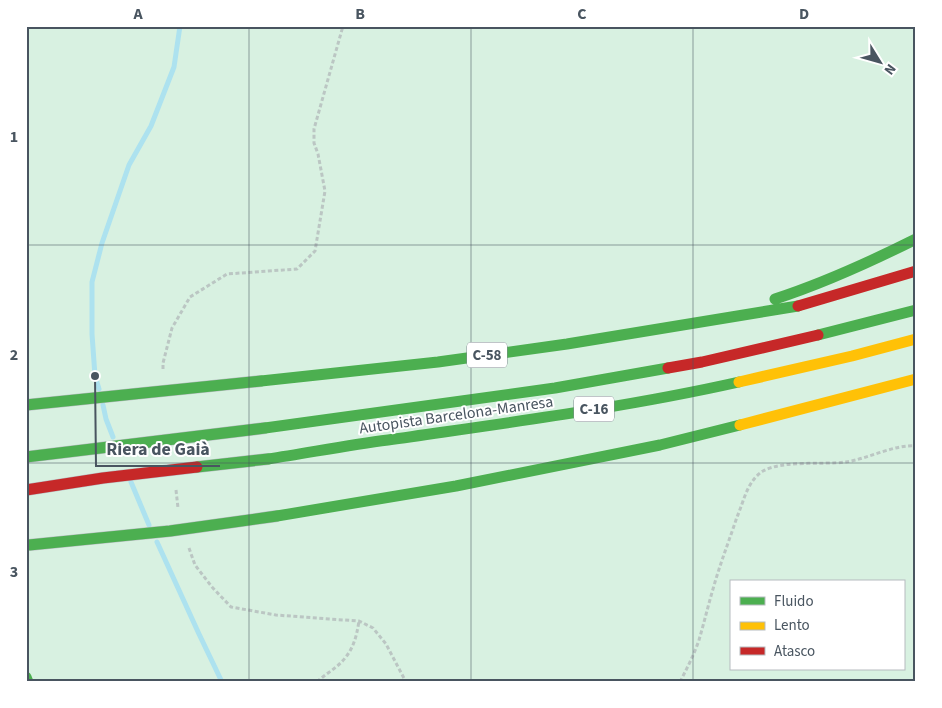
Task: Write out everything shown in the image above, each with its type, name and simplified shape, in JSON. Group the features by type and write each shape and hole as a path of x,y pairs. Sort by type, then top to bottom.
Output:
{"main road":[{"name":"C-58","path":"26,405 438,362 567,344 712,320 804,290 856,269 916,239"},
{"path":"712,320 792,307 916,271"},
{"name":"Autopista Barcelona-Manresa","path":"26,457 265,428 555,388 702,362 916,310"},
{"name":"Autopista Barcelona-Manresa","path":"26,490 102,478 268,459 385,440 558,416 703,390 852,356 916,339"},
{"path":"27,546 170,531 277,516 456,486 660,445 916,379"},
{"path":"26,677 28,682"}],"path":[{"path":"260,271 297,269 315,252 325,191 314,143 314,129 343,26"},
{"path":"680,682 689,666 725,551 746,492 753,480 763,472 790,464 846,462 894,449 916,446"},
{"path":"317,682 337,667 350,652 356,638 359,621"},
{"path":"373,628 386,644 406,682"},
{"path":"913,682 916,678"}],"green space":[{"path":"26,26 916,26 916,682 26,682"}],"waterway":[{"path":"99,389 95,376 92,334 92,282 102,243 129,165 151,126 174,67 180,26"},
{"path":"103,405 113,437"},
{"path":"131,482 149,525"},
{"path":"157,542 222,682"}],"traffic: fast":[{"path":"775,299 847,272 916,239"},
{"path":"261,381 438,362 567,344 798,306"},
{"path":"818,335 916,310"},
{"path":"265,428 555,388 668,368"},
{"path":"26,405 261,381"},
{"path":"268,459 608,407 739,382"},
{"path":"277,516 456,486 660,445 740,425"},
{"path":"26,457 265,428"},
{"path":"197,467 268,459"},
{"path":"29,545 170,531 277,516"},
{"path":"26,677 28,682"}],"traffic: slow":[{"path":"739,382 916,339"},
{"path":"740,425 916,379"}],"traffic: jam":[{"path":"798,306 916,271"},
{"path":"668,368 818,335"},
{"path":"26,490 103,478 197,467"}],"place":[{"name":"Riera de Gaià","path":"95,376"}]}
